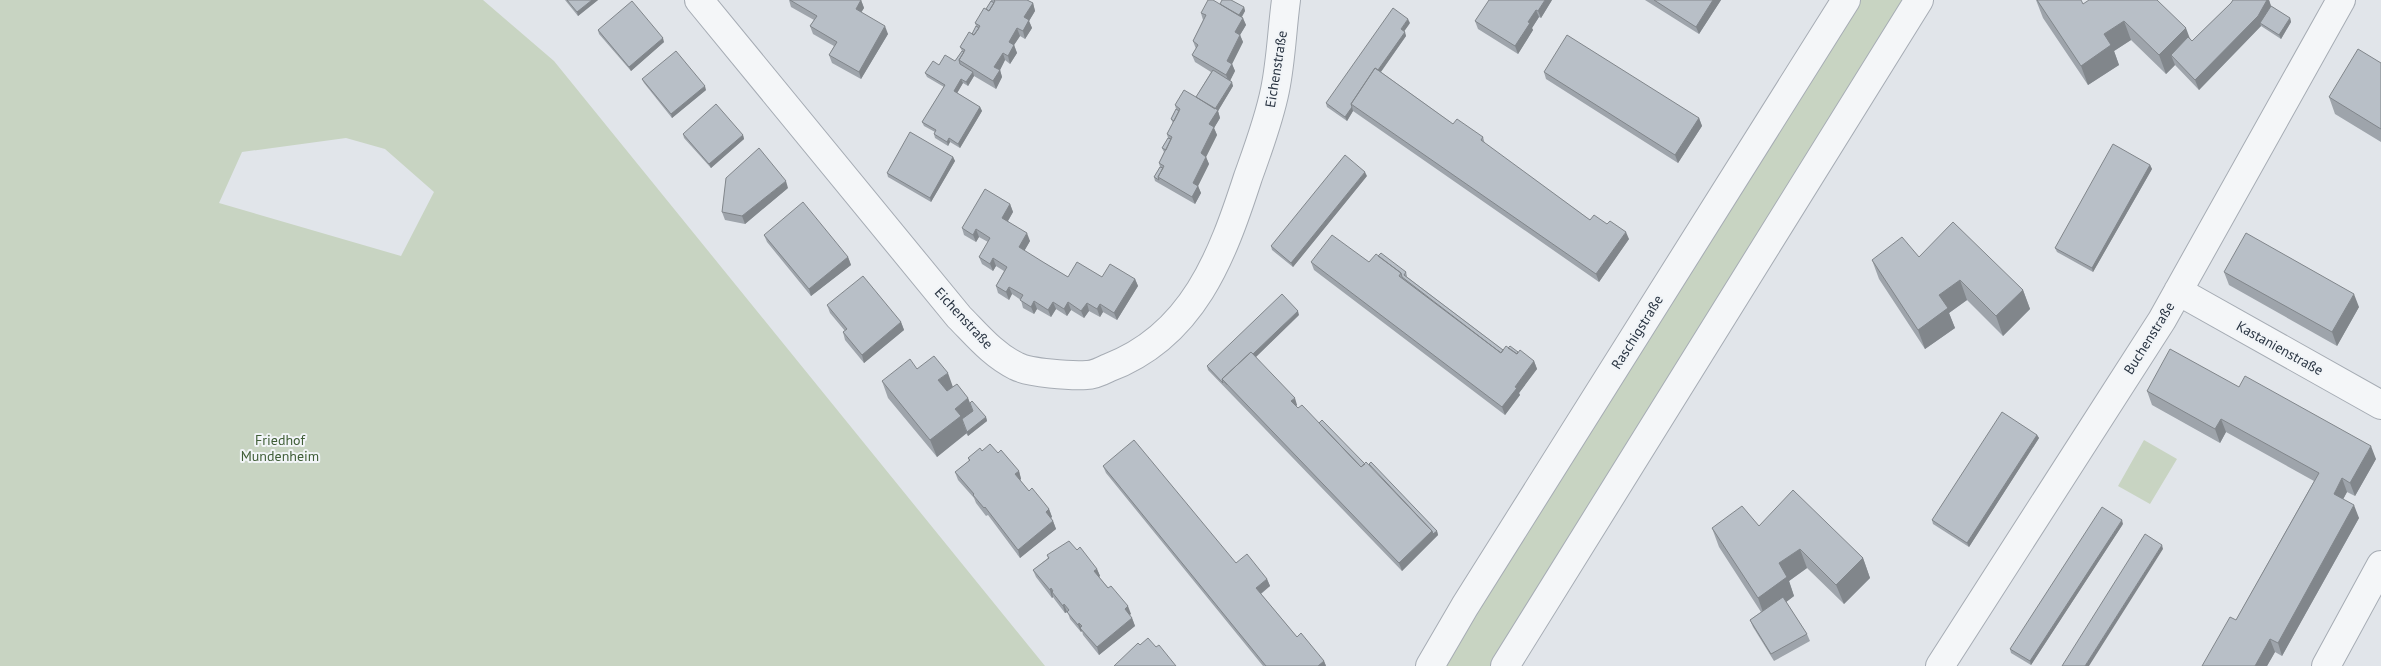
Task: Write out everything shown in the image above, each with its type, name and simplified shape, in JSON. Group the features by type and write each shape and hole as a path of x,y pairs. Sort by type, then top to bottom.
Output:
{"street":[{"name":"Eichenstraße","path":"699,0 958,317 988,347 1017,367 1054,374 1089,375 1125,362 1154,345 1184,315 1203,289 1233,224 1261,141 1275,90 1286,0"},
{"name":"Raschigstraße","path":"1430,666 1465,606 1846,0"},
{"path":"1505,666 1919,0"},
{"name":"Buchenstraße","path":"1940,666 2178,291 2341,0"},
{"name":"Kastanienstraße","path":"2178,291 2381,405"},
{"path":"2326,666 2381,565"}],"green space":[{"name":"Friedhof Mundenheim","path":"0,0 483,0 554,61 1045,666 0,666","holes":["346,138 385,149 434,192 401,256 219,203 242,152"]},
{"path":"1846,0 1919,0 1505,666 1430,666"},
{"path":"2144,440 2177,459 2150,504 2118,486"}],"building":[{"path":"567,0 592,0 577,12"},
{"path":"790,0 861,0 856,9 885,26 859,72 829,55 837,42 810,26 817,16"},
{"path":"994,0 1027,0 1033,3 1024,17 1029,20 1023,31 1017,28 1009,42 1014,45 1008,56 1003,53 994,67 1000,70 993,81 959,60 965,50 960,47 969,32 974,35 980,26 975,23 984,8 989,11"},
{"path":"1208,0 1213,0 1243,18 1235,32 1240,35 1227,61 1232,64 1226,75 1192,55 1198,45 1193,41 1206,15 1201,13"},
{"path":"1222,0 1231,0 1244,7 1239,15 1220,4"},
{"path":"1489,0 1545,0 1528,22 1530,23 1515,46 1475,21"},
{"path":"1654,0 1713,0 1696,27"},
{"path":"2037,0 2081,0 2083,4 2089,0 2157,0 2186,28 2159,55 2124,21 2104,34 2111,45 2081,66"},
{"path":"2233,0 2267,0 2258,16 2195,80 2171,55 2188,37 2192,41"},
{"path":"632,1 663,38 629,67 598,30"},
{"path":"991,1 994,3 989,11 986,9"},
{"path":"2271,6 2290,18 2279,35 2260,23"},
{"path":"1393,8 1408,19 1401,29 1405,32 1378,70 1375,68 1351,104 1352,107 1345,117 1326,103"},
{"path":"976,26 979,28 974,35 972,34"},
{"path":"1567,35 1699,118 1675,155 1544,72"},
{"path":"2358,49 2381,63 2381,129 2329,97"},
{"path":"676,51 705,86 671,114 642,79"},
{"path":"962,51 964,52 959,60 960,64 973,72 966,82 961,79 954,91 980,107 958,144 949,138 947,142 934,134 936,130 922,122 945,85 925,73 933,61 939,65 945,55 955,61"},
{"path":"1375,68 1453,124 1457,119 1483,137 1481,140 1590,220 1594,215 1607,224 1610,221 1626,232 1596,274 1351,104"},
{"path":"1213,70 1232,82 1215,109 1196,97"},
{"path":"1184,90 1218,110 1209,124 1214,127 1201,153 1206,157 1193,183 1198,186 1192,197 1158,177 1164,166 1159,163 1172,137 1167,134 1180,109 1175,105"},
{"path":"716,104 743,135 709,164 683,134"},
{"path":"1176,109 1179,111 1174,121 1171,119"},
{"path":"910,132 953,157 930,198 887,173"},
{"path":"1168,138 1171,139 1166,150 1162,148"},
{"path":"2113,144 2150,165 2092,268 2055,248"},
{"path":"759,148 786,181 742,216 722,212 726,178"},
{"path":"1345,155 1365,172 1291,263 1271,246"},
{"path":"1160,167 1163,168 1158,177 1159,180 1154,177"},
{"path":"985,189 1010,204 1002,218 1027,233 1019,247 1068,277 1077,262 1102,277 1110,264 1135,279 1114,313 1100,304 1097,309 1087,303 1081,311 1068,302 1064,309 1053,302 1048,310 1034,301 1031,307 1020,300 1023,295 1009,287 1006,292 996,286 1007,267 993,258 990,264 979,257 990,238 976,229 973,235 962,228"},
{"path":"803,202 848,257 809,289 764,235"},
{"path":"1953,222 2023,290 1996,316 1960,280 1939,295 1948,308 1918,330 1872,260 1902,237 1919,257"},
{"path":"2246,233 2354,294 2332,332 2224,272"},
{"path":"1332,235 1369,262 1376,254 1401,273 1399,276 1501,353 1506,346 1517,354 1520,350 1534,361 1502,407 1311,262"},
{"path":"1381,253 1406,272 1404,275 1503,350 1501,353 1402,277 1401,273 1378,256"},
{"path":"863,276 901,322 862,355 843,332 847,329 827,305"},
{"path":"1282,294 1298,311 1253,354 1251,352 1222,379 1223,383 1207,366"},
{"path":"1510,346 1518,352 1517,354 1508,348"},
{"path":"2170,349 2239,387 2245,376 2371,446 2350,483 2342,478 2334,494 2354,505 2278,643 2270,639 2255,666 2202,666 2230,617 2236,620 2319,473 2221,419 2215,429 2147,391"},
{"path":"1251,352 1295,398 1291,401 1298,408 1302,405 1361,467 1366,462 1432,531 1399,563 1222,379"},
{"path":"934,356 948,373 938,380 947,391 957,384 968,398 955,409 961,416 930,440 882,381 910,359 917,369"},
{"path":"972,401 986,417 967,432 962,419 973,411 970,403"},
{"path":"2002,412 2037,435 1967,543 1932,520"},
{"path":"1322,420 1365,464 1361,467 1319,423"},
{"path":"1134,440 1236,563 1247,554 1267,579 1256,588 1297,637 1301,633 1324,661 1318,666 1266,666 1103,466"},
{"path":"990,444 998,453 1001,450 1019,471 1015,474 1029,491 1032,488 1041,499 1049,509 1046,512 1053,521 1018,550 955,472 970,460 968,458 980,448 982,451"},
{"path":"1371,462 1437,531 1433,534 1369,464"},
{"path":"1793,490 1863,558 1836,585 1800,549 1779,563 1787,577 1758,598 1712,528 1742,506 1759,526"},
{"path":"2102,507 2122,520 2030,661 2010,649"},
{"path":"2145,534 2162,545 2085,666 2062,666"},
{"path":"1069,541 1077,550 1080,547 1097,569 1094,571 1108,588 1111,586 1128,606 1125,609 1132,618 1097,647 1080,628 1082,626 1079,623 1078,625 1067,612 1069,610 1064,604 1063,606 1051,588 1050,590 1033,570 1049,558 1047,555"},
{"path":"1783,597 1807,634 1771,654 1750,620"},
{"path":"1148,638 1156,647 1159,645 1176,666 1114,666 1138,643 1140,645"}]}
